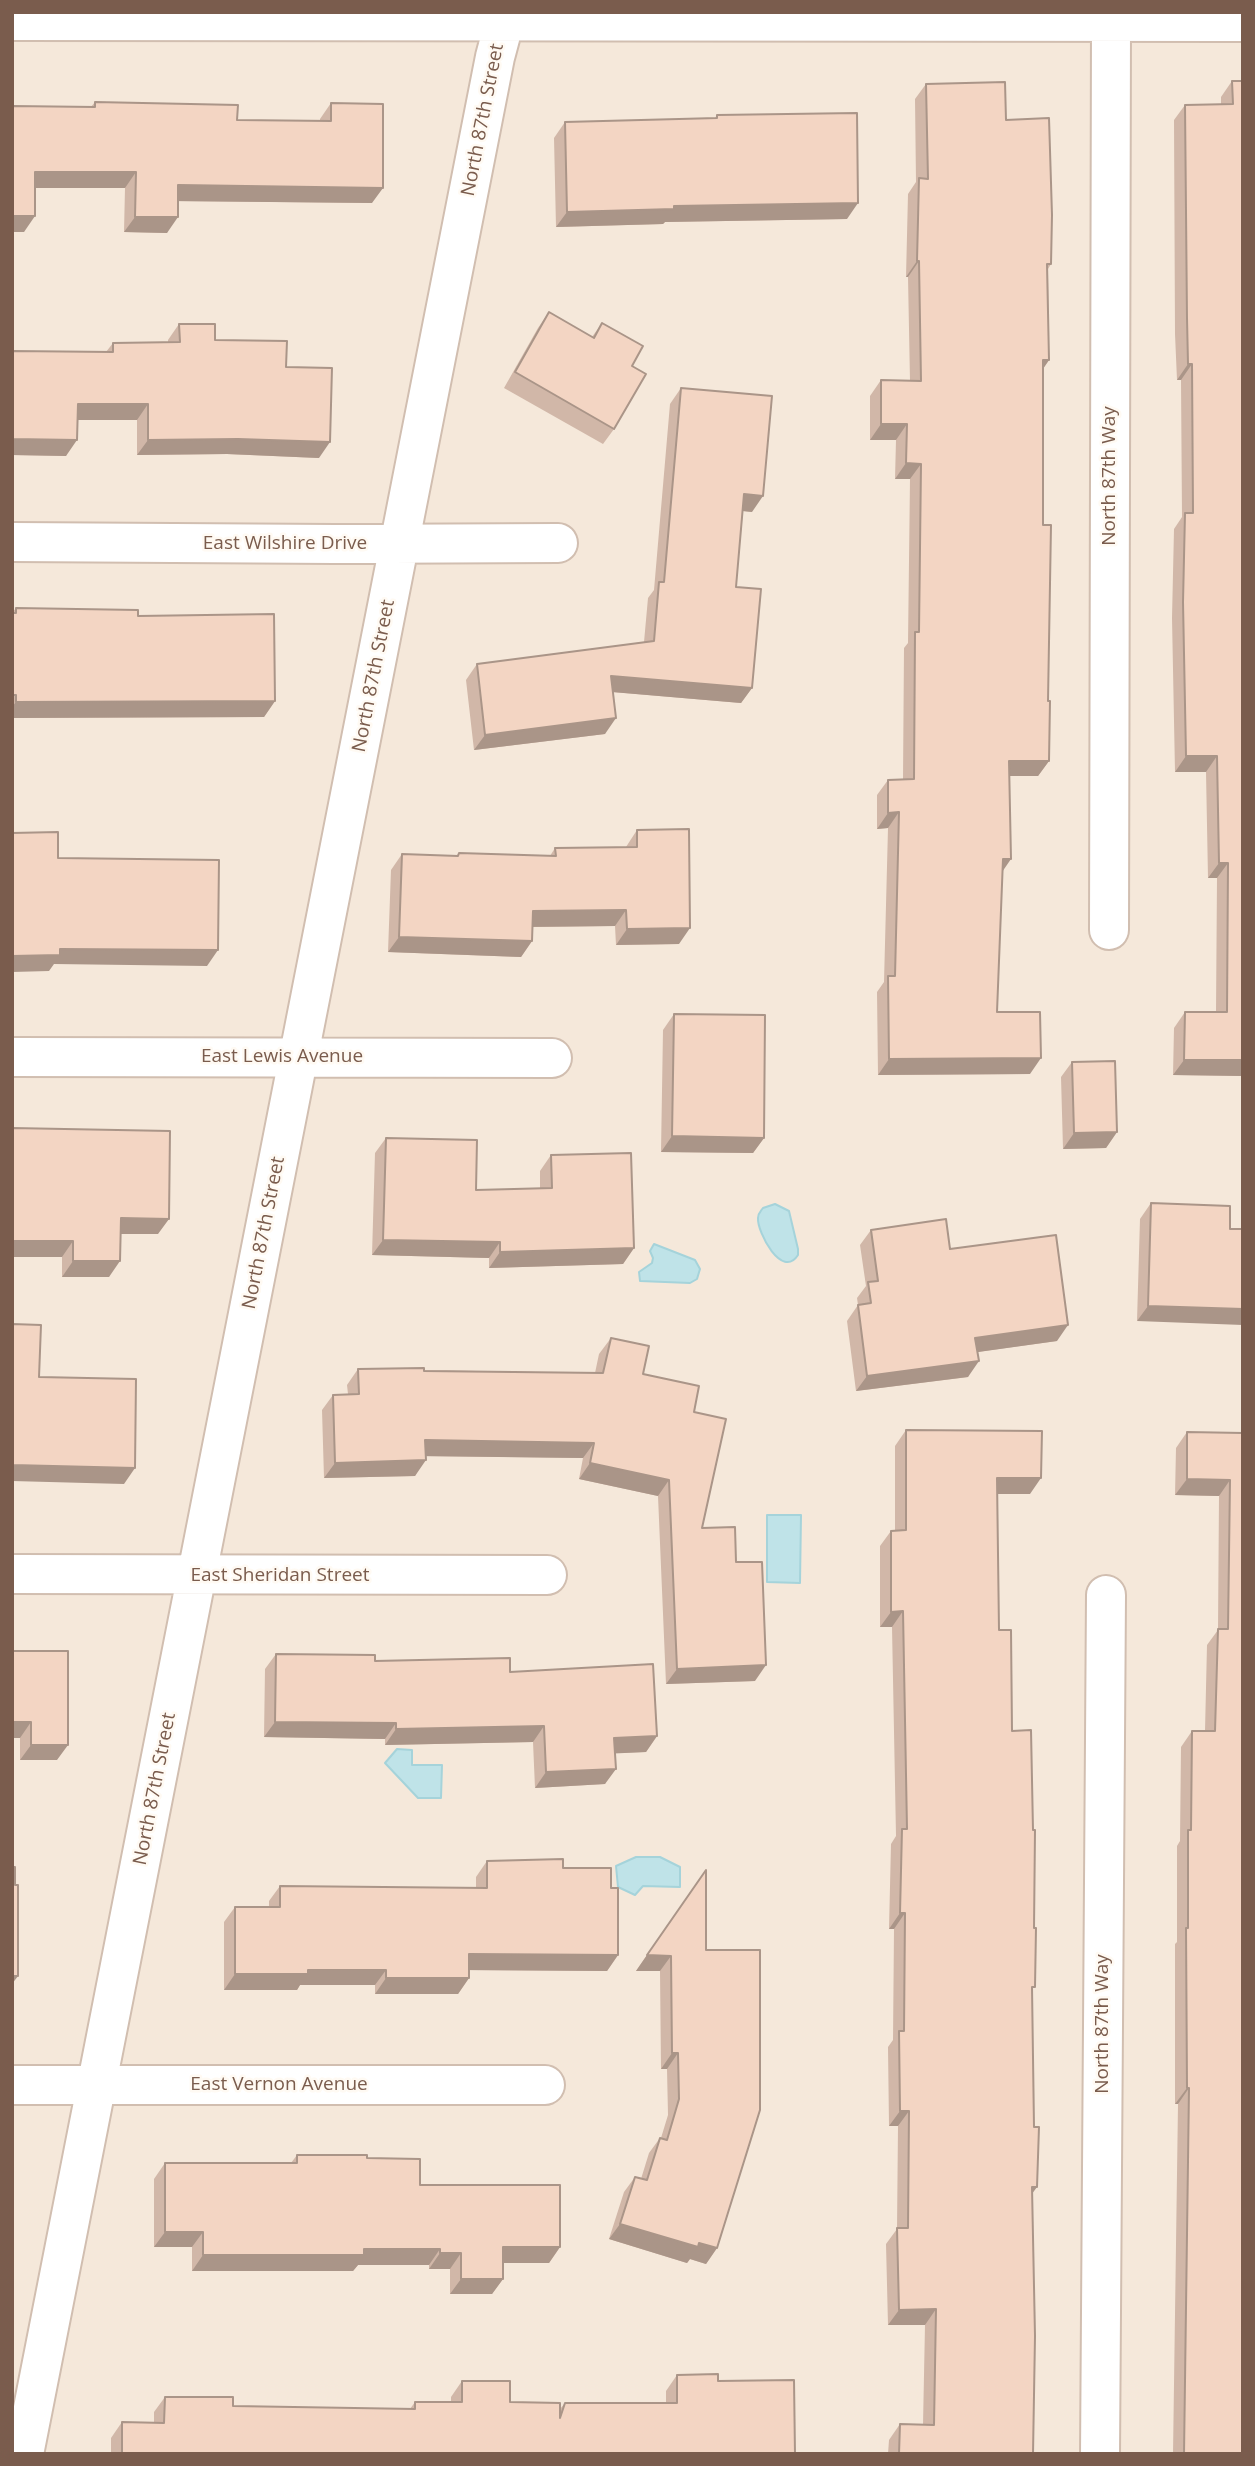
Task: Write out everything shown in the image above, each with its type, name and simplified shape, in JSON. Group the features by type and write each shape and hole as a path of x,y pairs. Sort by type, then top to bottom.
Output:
{"street":[{"path":"12,21 506,17 1243,22"},
{"name":"North 87th Street","path":"24,2454 493,66 506,17"},
{"name":"North 87th Way","path":"1109,930 1111,21"},
{"name":"East Wilshire Drive","path":"12,542 558,543"},
{"name":"East Lewis Avenue","path":"12,1057 552,1058"},
{"name":"East Sheridan Street","path":"12,1574 547,1575"},
{"name":"North 87th Way","path":"1100,2454 1106,1595"},
{"name":"East Vernon Avenue","path":"12,2084 545,2085"}],"shaded area":[{"path":"12,12 1243,12 1243,2454 12,2454"}],"water":[{"path":"775,1204 789,1211 798,1249 798,1255 792,1261 785,1262 778,1258 766,1242 759,1225 758,1216 763,1208"},
{"path":"654,1244 695,1260 700,1269 697,1279 690,1283 640,1281 639,1272 652,1263 650,1251"},
{"path":"767,1515 801,1515 800,1583 767,1582"},
{"path":"397,1749 412,1750 412,1765 442,1765 441,1798 418,1798 385,1763"},
{"path":"636,1857 660,1857 680,1867 680,1887 643,1886 635,1895 618,1887 616,1866"}],"building":[{"path":"1232,81 1243,81 1243,1060 1184,1060 1185,1012 1227,1012 1228,863 1219,863 1217,756 1186,756 1183,602 1185,513 1193,513 1192,364 1188,364 1187,318 1185,105 1233,104"},
{"path":"1005,82 1006,120 1049,118 1052,215 1051,264 1047,264 1049,360 1043,360 1043,525 1051,525 1049,761 1009,761 1011,859 1003,859 997,1012 1040,1012 1041,1058 889,1059 888,976 895,976 899,812 888,813 888,780 914,779 915,632 919,632 921,464 906,463 907,424 881,424 881,380 921,381 917,261 919,178 928,179 926,84"},
{"path":"95,102 238,105 237,120 331,121 331,103 383,104 383,188 178,185 178,217 135,217 136,172 35,172 35,216 12,216 12,106 95,107"},
{"path":"857,113 858,203 674,206 674,209 567,212 565,122 717,118 717,115"},
{"path":"549,312 594,338 602,323 643,346 632,366 646,374 614,429 515,372"},
{"path":"179,324 215,324 215,340 287,341 286,367 332,368 330,442 148,440 148,404 78,404 77,440 12,439 12,351 113,352 113,343 180,342"},
{"path":"681,388 772,396 763,496 744,494 736,587 761,589 752,688 611,676 616,718 485,735 477,664 654,641 659,582 664,582"},
{"path":"16,608 138,610 138,616 274,614 275,701 16,702 16,695 12,695 12,613 16,613"},
{"path":"689,829 690,928 627,929 626,910 533,911 532,941 399,937 402,854 556,856 555,848 637,847 637,830"},
{"path":"58,832 58,858 219,860 218,950 60,949 60,955 12,956 12,833"},
{"path":"674,1014 765,1015 764,1138 672,1136"},
{"path":"1115,1061 1117,1132 1074,1133 1072,1062"},
{"path":"12,1128 170,1131 169,1219 121,1218 120,1261 73,1261 73,1241 12,1241"},
{"path":"386,1138 477,1140 476,1190 552,1188 551,1155 631,1153 634,1248 500,1252 500,1242 383,1240"},
{"path":"1151,1203 1230,1206 1230,1229 1243,1229 1243,1309 1148,1306"},
{"path":"946,1219 950,1249 1056,1235 1068,1325 975,1338 979,1361 867,1376 858,1305 871,1303 868,1282 878,1281 871,1230"},
{"path":"12,1324 41,1325 39,1377 136,1379 135,1468 12,1465"},
{"path":"611,1338 649,1346 643,1374 699,1386 694,1412 726,1419 702,1528 735,1527 736,1562 762,1562 766,1665 677,1669 669,1480 590,1463 594,1443 425,1440 426,1460 335,1463 333,1395 359,1394 358,1369 603,1373"},
{"path":"906,1430 1042,1431 1041,1478 997,1478 999,1630 1011,1630 1012,1731 1031,1730 1035,1830 1035,1987 1032,1987 1034,2127 1039,2127 1037,2187 1032,2187 1035,2336 1033,2454 899,2454 900,2424 934,2425 936,2309 899,2310 897,2228 908,2228 909,2111 900,2111 899,2031 904,2031 905,1913 900,1913 902,1829 907,1829 903,1611 891,1612 891,1531 906,1530"},
{"path":"1187,1432 1243,1433 1243,2454 1184,2454 1189,2088 1186,1928 1192,1731 1215,1731 1218,1629 1228,1629 1230,1480 1187,1479"},
{"path":"12,1651 68,1651 68,1745 31,1745 31,1722 12,1722"},
{"path":"276,1654 375,1655 375,1661 510,1658 510,1672 653,1664 657,1736 614,1738 616,1769 546,1772 544,1726 396,1729 396,1723 275,1722"},
{"path":"563,1859 563,1868 611,1868 611,1888 618,1888 618,1955 469,1954 469,1978 386,1978 386,1970 235,1974 235,1907 280,1907 280,1886 487,1888 487,1861"},
{"path":"12,1867 15,1867 15,1885 18,1885 18,1976 12,1976"},
{"path":"706,1870 706,1950 760,1950 760,2110 717,2248 699,2243 698,2247 620,2224 635,2177 647,2180 660,2138 667,2140 679,2099 678,2053 672,2053 671,1956 647,1955"},
{"path":"297,2155 367,2155 367,2158 420,2159 420,2185 560,2185 560,2247 503,2247 503,2279 461,2279 461,2253 440,2253 440,2249 364,2249 364,2255 203,2255 203,2232 165,2232 165,2163 297,2163"},
{"path":"718,2374 718,2381 794,2380 795,2454 122,2454 122,2422 164,2423 165,2397 233,2397 233,2406 415,2409 415,2402 462,2402 462,2381 510,2381 510,2402 560,2403 560,2418 565,2403 677,2403 677,2375"}]}
